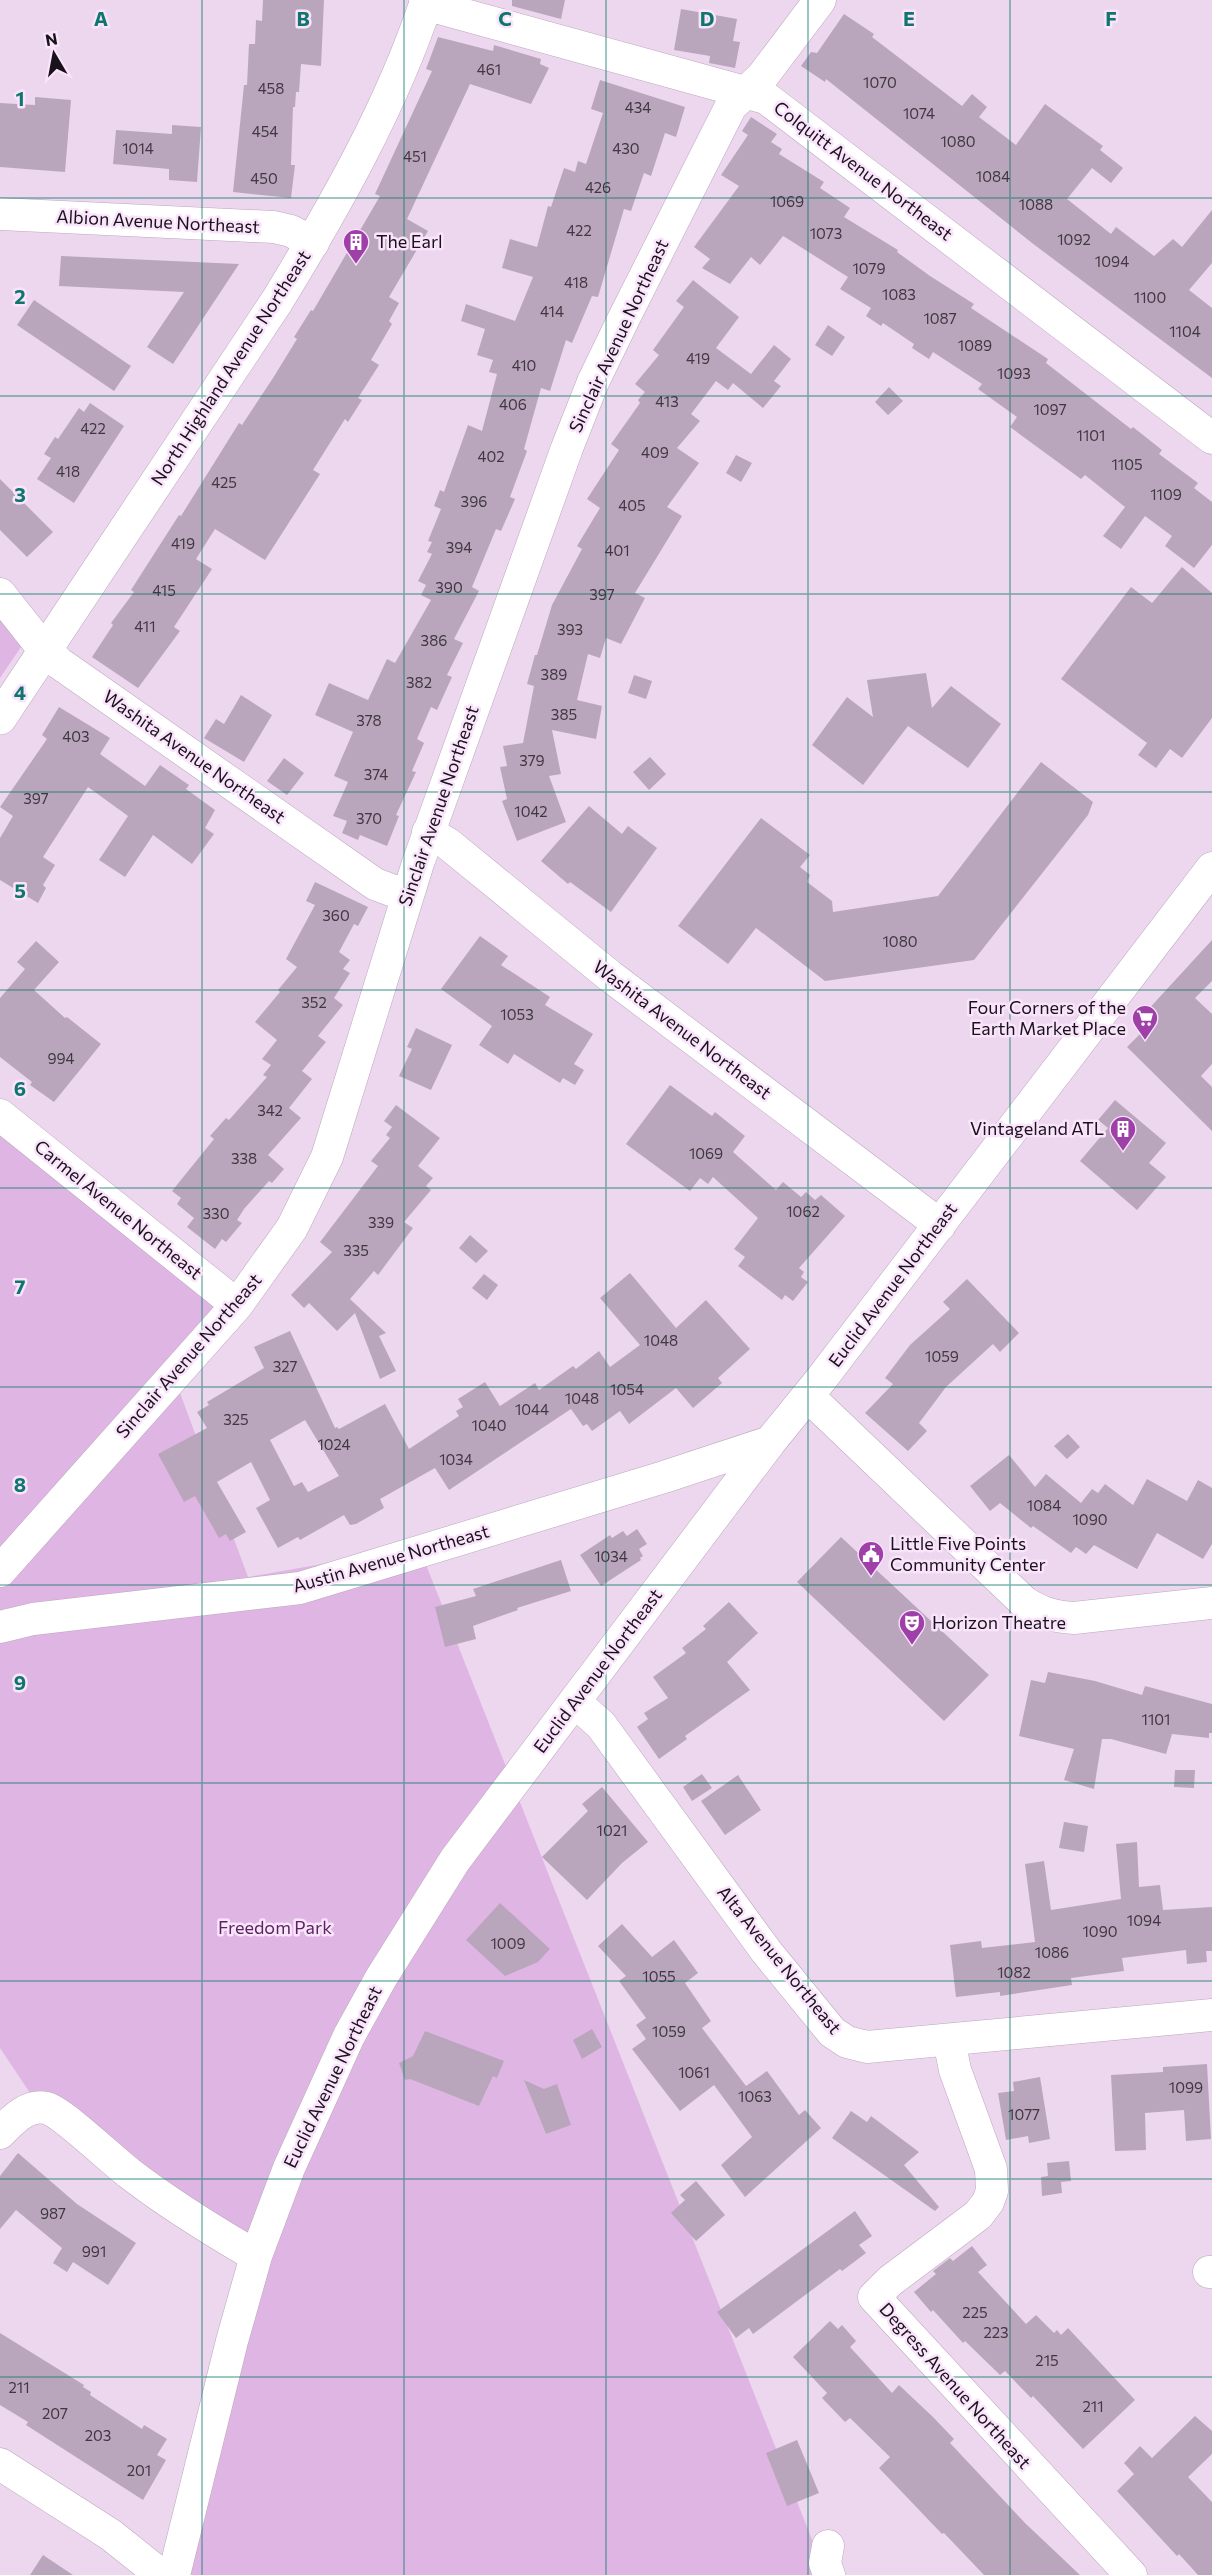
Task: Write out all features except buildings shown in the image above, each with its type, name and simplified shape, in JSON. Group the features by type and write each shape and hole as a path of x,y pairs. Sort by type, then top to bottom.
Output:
{"main road":[{"name":"North Highland Avenue Northeast","path":"0,718 277,301 313,243 366,143 400,68 426,2"}],"street":[{"name":"Sinclair Avenue Northeast","path":"0,1571 237,1305 292,1228 327,1157 406,896 567,448 593,382 731,106 762,77 820,0"},
{"name":"Colquitt Avenue Northeast","path":"426,2 766,98 1212,438"},
{"name":"Albion Avenue Northeast","path":"0,214 274,227 291,231 313,243"},
{"name":"Washita Avenue Northeast","path":"0,594 45,651 375,884 406,896"},
{"name":"Washita Avenue Northeast","path":"428,832 447,843 610,976 940,1225"},
{"name":"Euclid Avenue Northeast","path":"174,2575 232,2341 256,2256 315,2106 381,1978 455,1860 770,1442 940,1225 1212,868"},
{"name":"Carmel Avenue Northeast","path":"0,1115 237,1305"},
{"path":"808,1396 1024,1602 1039,1612 1055,1617 1074,1618 1212,1603"},
{"name":"Austin Avenue Northeast","path":"0,1627 33,1619 300,1588 674,1474 770,1442"},
{"name":"Alta Avenue Northeast","path":"575,1702 601,1725 766,1951 832,2032 848,2042 867,2047 1212,2015"},
{"name":"Degress Avenue Northeast","path":"950,2040 955,2070 991,2169 992,2191 988,2202 978,2215 890,2281 874,2297 1131,2575"},
{"path":"0,2133 18,2115 34,2108 54,2111 130,2174 212,2230 256,2256"},
{"path":"0,2464 111,2535 162,2575"}],"green space":[{"path":"0,614 21,647 0,678"},
{"name":"Freedom Park","path":"0,1113 219,1298 172,1371 248,1577 419,1547 826,2575 171,2575 249,2234 42,2111 0,2048"}],"place":[{"name":"The Earl","path":"356,265"},
{"name":"Four Corners of the Earth Market Place","path":"1145,1041"},
{"name":"Vintageland ATL","path":"1123,1152"},
{"name":"Little Five Points Community Center","path":"871,1577"},
{"name":"Horizon Theatre","path":"912,1646"}]}
